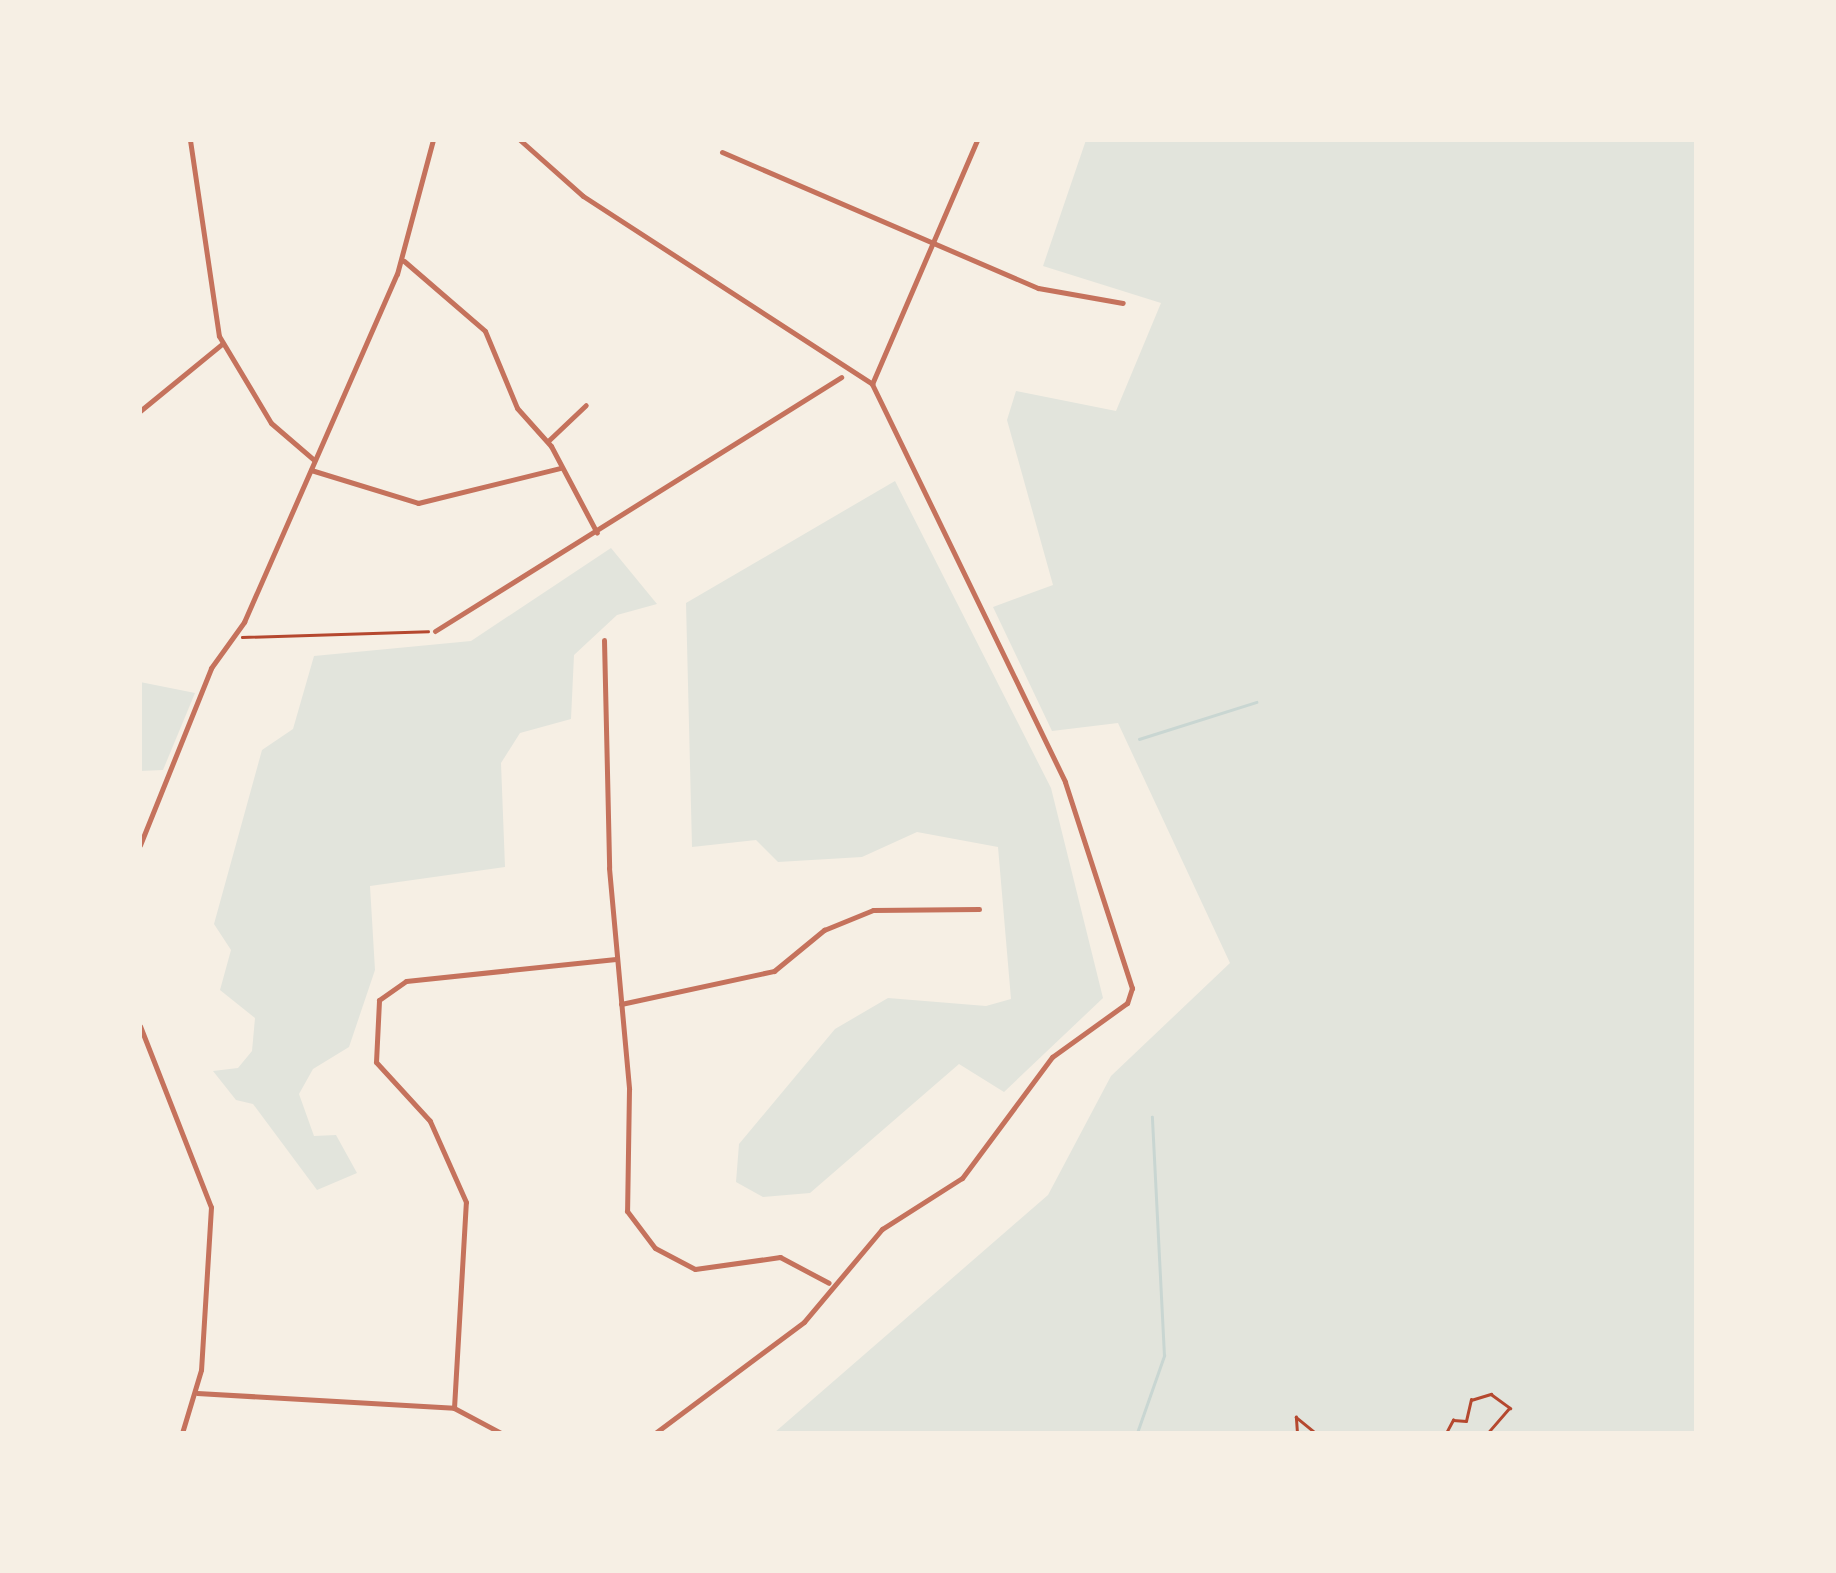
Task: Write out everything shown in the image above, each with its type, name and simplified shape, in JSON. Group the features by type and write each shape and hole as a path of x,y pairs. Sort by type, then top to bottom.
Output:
{"street":[{"path":"190,140 222,344 271,423 315,461"},
{"path":"140,845 224,646 311,470 402,260 432,140"},
{"path":"520,140 582,196 872,384 1064,782 1132,988 1128,1002 1052,1056 962,1178 882,1229 829,1283 804,1322 655,1433"},
{"path":"872,384 936,245 977,140"},
{"path":"722,152 1038,288 1123,303"},
{"path":"402,260 485,332 517,408 547,442 597,533"},
{"path":"140,411 222,344"},
{"path":"435,631 841,377"},
{"path":"547,442 586,405"},
{"path":"311,470 418,503 561,468"},
{"path":"604,640 616,958 630,1089 622,1178 638,1230 695,1269 780,1258 829,1283"},
{"path":"621,1004 774,972 824,930 873,910 979,909"},
{"path":"454,1408 466,1202 430,1121 376,1062 376,1010 388,988 406,981 616,958"},
{"path":"140,1026 212,1207 197,1394 182,1433"},
{"path":"197,1394 454,1408 501,1433"}],"path":[{"path":"224,646 246,635 257,643 435,631"},
{"path":"1446,1433 1453,1420 1464,1424 1472,1400 1491,1394 1510,1408 1487,1433 1473,1433"},
{"path":"1297,1433 1296,1417 1316,1433"}],"shaded area":[{"path":"1086,140 1696,140 1696,1433 774,1433 1048,1195 1111,1076 1230,963 1118,723 1052,731 993,607 1053,585 1007,420 1016,391 1116,411 1161,303 1043,266"},
{"path":"895,481 1051,788 1103,998 1004,1092 959,1064 810,1193 763,1197 736,1182 739,1144 835,1029 888,998 986,1006 1011,999 998,847 917,832 862,857 778,862 756,840 692,847 686,603"},
{"path":"611,548 657,604 617,615 574,655 571,719 520,733 501,763 505,867 370,886 375,970 349,1047 313,1069 299,1094 314,1136 336,1135 357,1173 317,1190 253,1104 236,1100 213,1071 238,1068 252,1051 255,1018 220,990 231,950 214,924 262,750 293,729 314,656 471,641"},
{"path":"140,682 195,693 163,770 140,771"}],"waterway":[{"path":"1139,739 1256,702"},
{"path":"1137,1433 1164,1356 1152,1117"}]}
